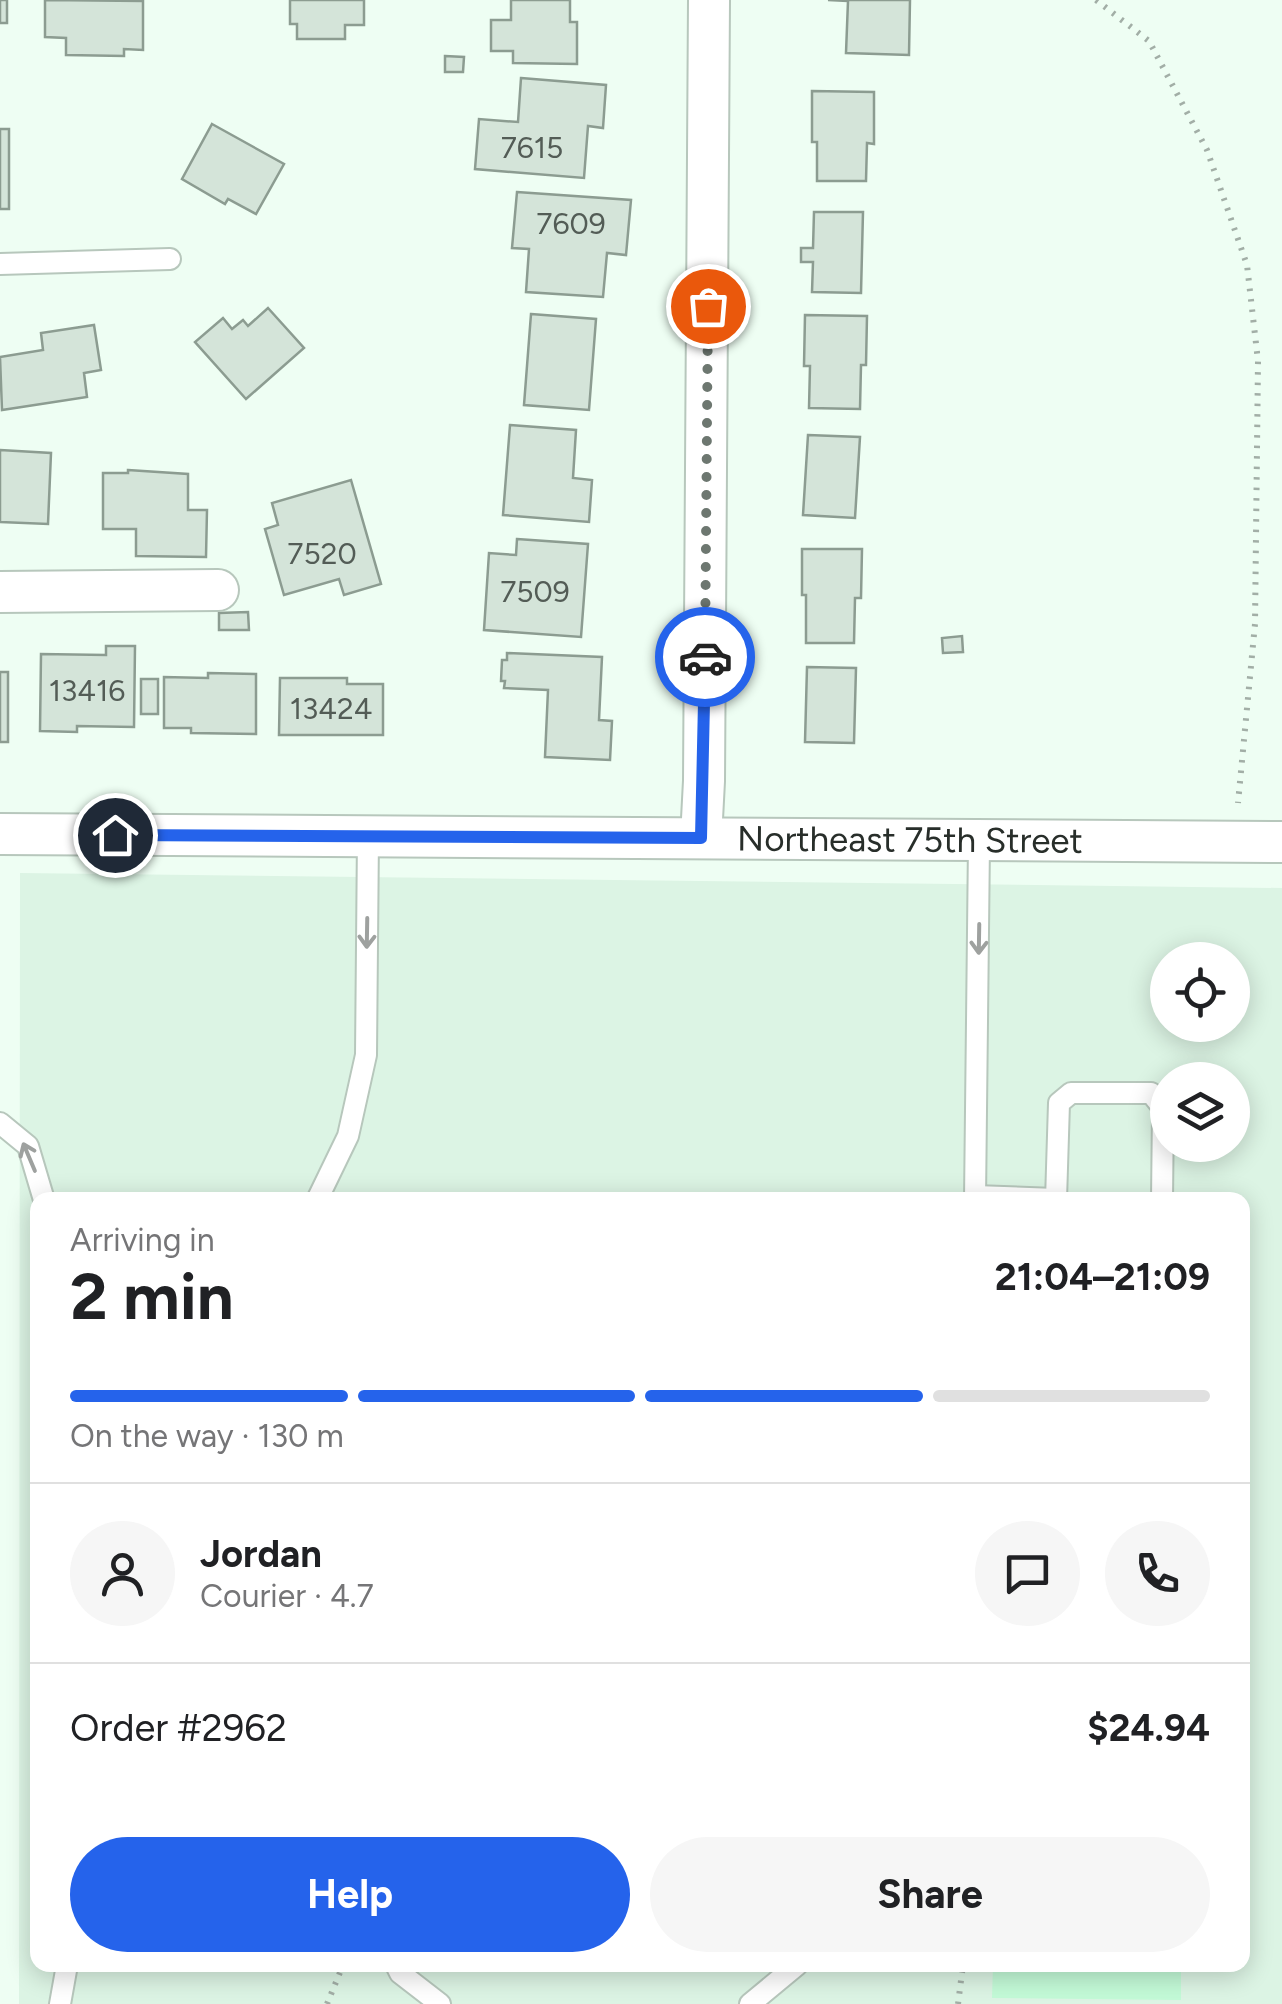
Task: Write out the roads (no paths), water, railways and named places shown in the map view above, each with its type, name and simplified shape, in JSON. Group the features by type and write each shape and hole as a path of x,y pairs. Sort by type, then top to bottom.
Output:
{"street":[{"path":"701,838 709,0"},
{"path":"0,592 218,590"},
{"name":"Northeast 75th Street","path":"0,834 1282,842"}],"lane":[{"path":"0,264 170,259"},
{"path":"321,1192 348,1136 366,1055 368,835"},
{"path":"975,1192 979,842"},
{"path":"1056,1192 1058,1104 1071,1092 1152,1092 1163,1108 1162,1192"},
{"path":"0,1123 28,1146 42,1192"},
{"path":"60,2004 66,1972"},
{"path":"399,1972 440,2004"},
{"path":"754,2002 789,1972"}]}
